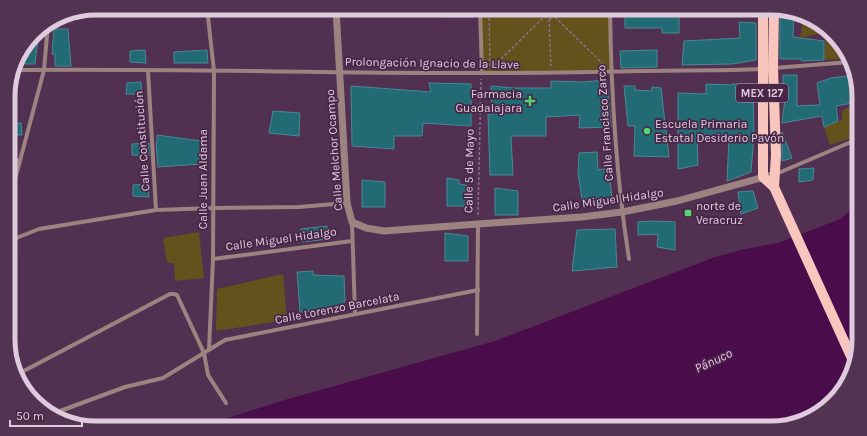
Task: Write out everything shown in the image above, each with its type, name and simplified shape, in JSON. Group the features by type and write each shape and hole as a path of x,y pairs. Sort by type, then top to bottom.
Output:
{"main road":[{"name":"MEX 127","path":"763,15 763,177 774,187 850,355"},
{"name":"MEX 127","path":"774,15 773,68 776,155 774,187"}],"street":[{"name":"Calle Juan Aldama","path":"208,15 214,71 213,259 209,350"},
{"name":"Calle Melchor Ocampo","path":"336,15 347,203 352,222 355,314"},
{"path":"480,15 482,73"},
{"name":"Calle Francisco Zarco","path":"610,15 611,72 622,212 629,259"},
{"path":"15,180 44,70 47,32"},
{"name":"Prolongación Ignacio de la Llave","path":"20,70 546,74 733,71 845,62"},
{"name":"Calle Constitución","path":"148,71 156,210"},
{"name":"Calle Miguel Hidalgo","path":"352,222 366,228 384,231 582,217 622,212 677,201 775,174 852,142"},
{"path":"15,161 20,162"},
{"path":"15,238 39,229 156,210 299,207 347,203"},
{"name":"Calle 5 de Mayo","path":"477,334 478,224"},
{"name":"Calle Miguel Hidalgo","path":"213,259 352,241"},
{"name":"Calle Lorenzo Barcelata","path":"58,412 125,387 163,378 226,340 478,290"},
{"path":"21,372 170,294 174,294 177,295 204,353 208,375 226,403"}],"path":[{"path":"489,15 490,70 544,18"},
{"path":"544,18 549,19 555,17 607,68 606,60"},
{"path":"549,19 551,70"},
{"name":"Calle 5 de Mayo","path":"478,224 482,73"}],"shaded area":[{"path":"480,15 610,15 611,72 482,73"},
{"path":"803,21 821,33 800,38"},
{"path":"826,37 842,58 824,60"},
{"path":"852,105 852,138 830,145 824,127 842,120 842,111"},
{"path":"199,232 204,278 175,281 174,263 167,263 163,238"},
{"path":"283,274 287,320 216,331 217,289"}],"water":[{"name":"Pánuco","path":"852,209 852,340 849,361 844,376 832,393 816,407 797,417 776,421 219,421 281,401 495,341 715,257 745,249 778,243 840,219"}],"building":[{"path":"441,15 473,15 473,17 441,17"},
{"path":"625,15 679,15 679,33 662,33 662,28 625,28"},
{"path":"780,16 794,19 793,37 824,41 824,60 801,61 801,59 780,59"},
{"path":"739,22 756,23 756,60 732,64 682,65 684,41 740,38"},
{"path":"54,29 68,29 71,66 55,66 55,54 52,54"},
{"path":"38,40 35,64 21,64"},
{"path":"145,50 146,63 130,62 130,51"},
{"path":"207,50 208,63 174,63 174,52"},
{"path":"657,50 657,67 621,68 620,51"},
{"path":"783,75 797,75 797,106 820,105 817,83 831,78 849,76 852,103 836,106 838,121 824,127 822,116 782,123 785,99 783,99"},
{"path":"607,80 611,127 579,128 580,115 546,117 546,136 511,136 513,175 490,175 488,114 492,115 491,86 514,88 551,88 551,81 583,82"},
{"path":"141,82 142,94 126,94 127,83"},
{"path":"429,83 471,84 471,126 423,123 422,136 394,136 394,149 352,146 351,86 431,92"},
{"path":"706,84 753,84 754,136 751,172 727,181 729,137 697,134 698,165 678,169 678,93 706,94"},
{"path":"624,86 635,86 635,90 652,91 652,87 661,88 669,157 634,156 635,126 628,126"},
{"path":"273,111 300,113 299,136 269,133"},
{"path":"15,123 21,123 22,135 15,135"},
{"path":"782,132 792,158 782,161"},
{"path":"157,135 201,141 200,164 158,167 156,143"},
{"path":"149,143 149,156 132,155 132,144"},
{"path":"597,152 598,170 609,168 612,200 583,206 578,173 579,153"},
{"path":"814,168 813,180 799,182 799,169"},
{"path":"447,178 459,180 459,184 470,186 470,206 447,206"},
{"path":"362,180 385,182 385,207 362,207"},
{"path":"148,184 149,197 133,196 133,185"},
{"path":"495,188 518,191 518,215 495,215"},
{"path":"753,191 758,208 741,214 738,192"},
{"path":"638,222 675,222 675,250 657,247 658,234 638,235"},
{"path":"327,226 328,239 302,242 301,229"},
{"path":"615,229 617,267 572,271 577,230"},
{"path":"445,233 468,236 468,261 445,261"},
{"path":"313,271 313,275 344,276 345,301 339,310 300,312 297,272"}],"place":[{"name":"Farmacia Guadalajara","path":"530,101"},
{"name":"Escuela Primaria Estatal Desiderio Pavón","path":"647,131"},
{"name":"norte de Veracruz","path":"688,213"}]}
